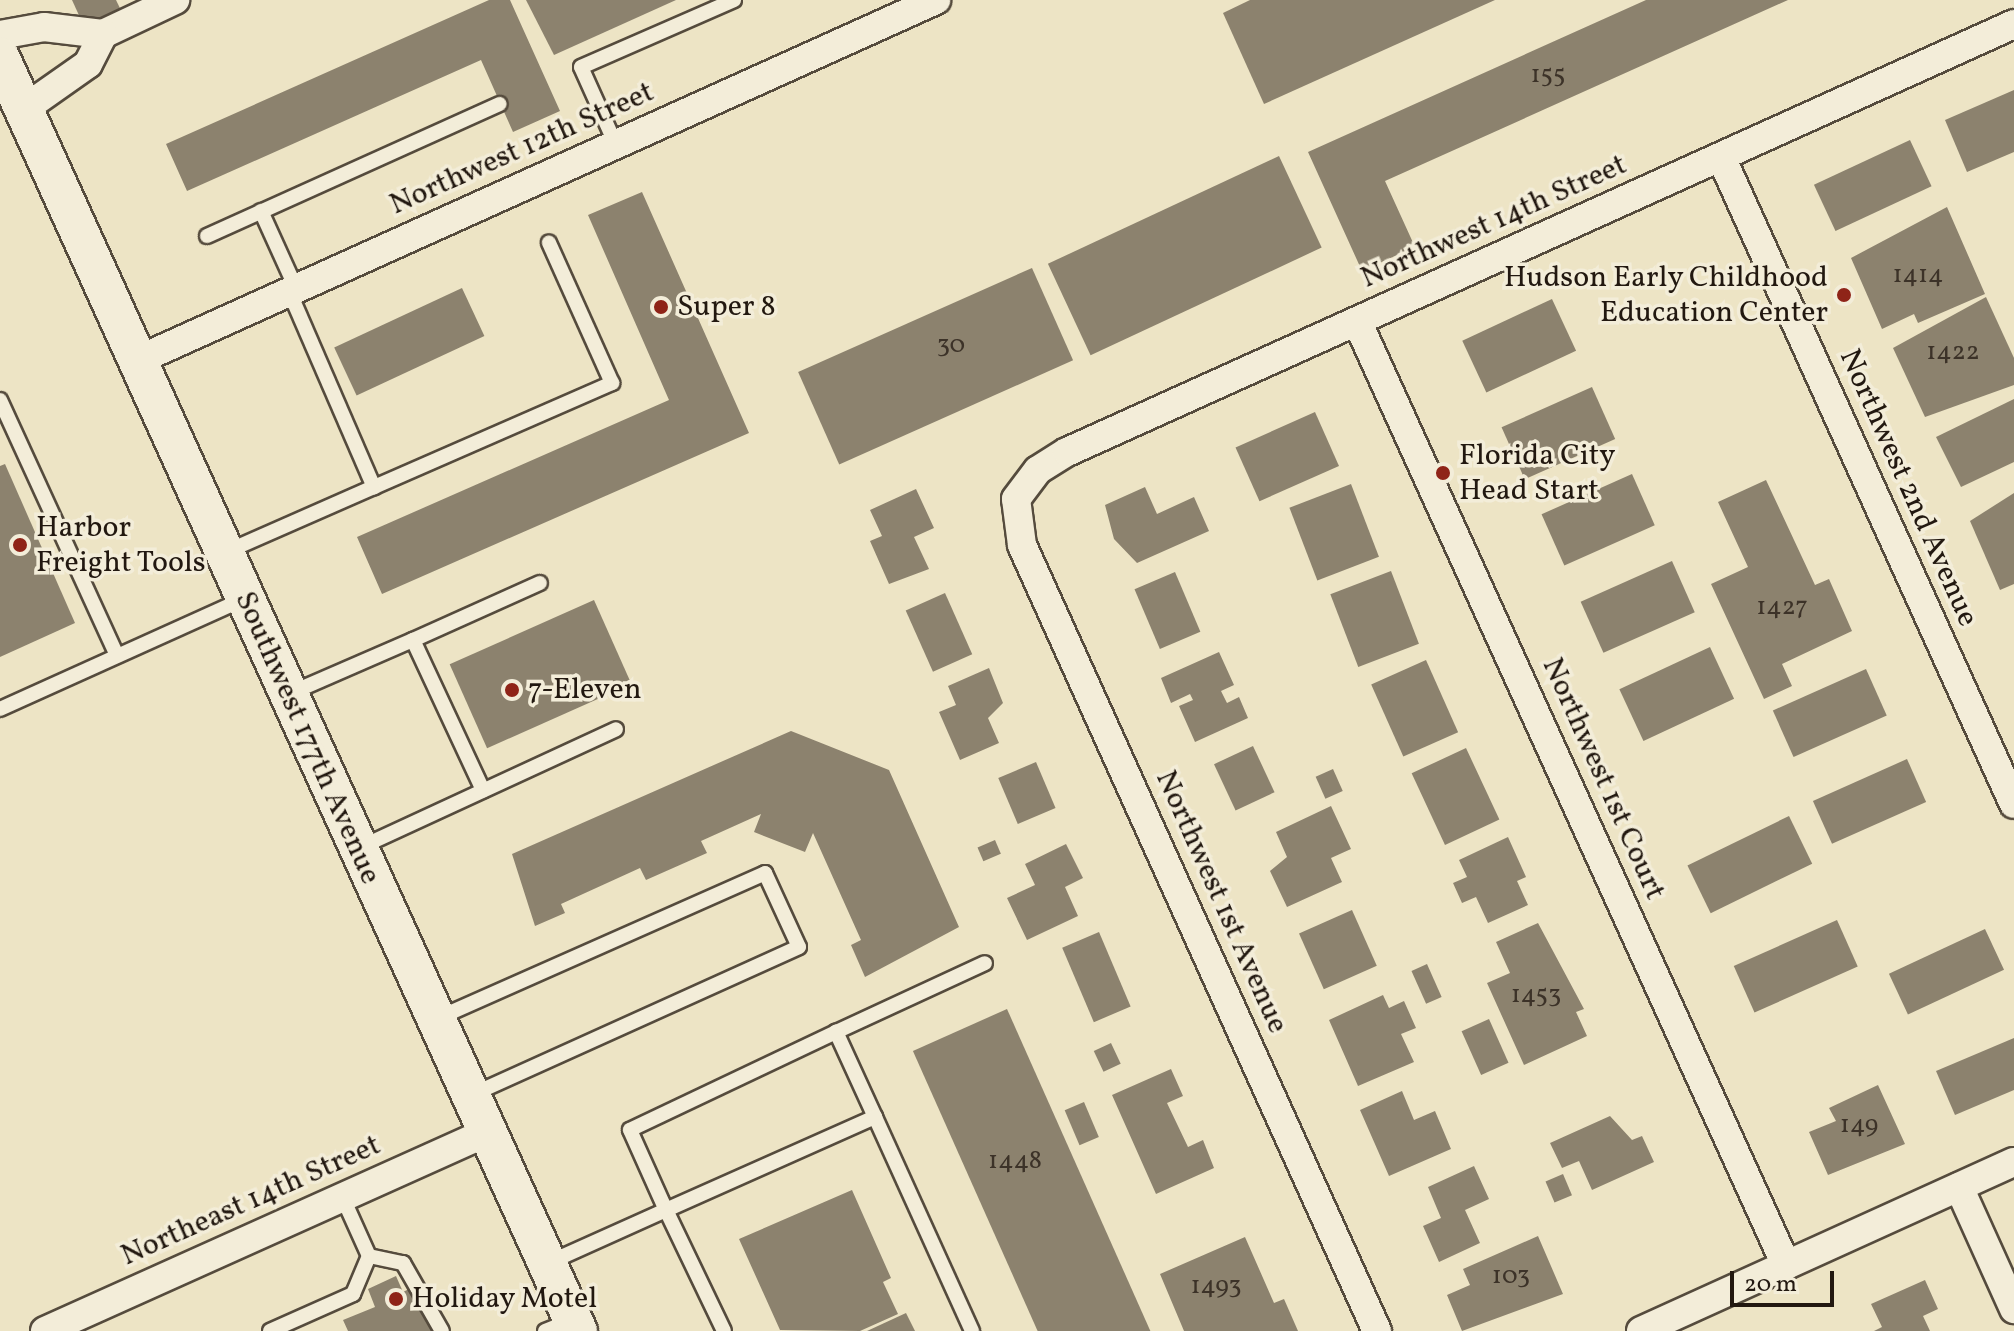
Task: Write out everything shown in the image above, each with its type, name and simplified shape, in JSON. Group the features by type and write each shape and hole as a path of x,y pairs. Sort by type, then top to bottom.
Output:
{"main road":[{"name":"Southwest 177th Avenue","path":"0,57 546,1264 565,1327"}],"street":[{"path":"0,35 44,27 103,34 175,0"},
{"name":"Northwest 12th Street","path":"136,361 928,2"},
{"name":"Northwest 14th Street","path":"1016,499 1038,470 1067,452 2014,24"},
{"path":"24,109 88,64 103,34"},
{"name":"Northwest 2nd Avenue","path":"1721,157 2014,804"},
{"name":"Northwest 1st Court","path":"1357,321 1786,1265"},
{"name":"Northwest 1st Avenue","path":"1016,499 1022,545 1377,1331"},
{"name":"Northeast 14th Street","path":"54,1329 486,1133"},
{"path":"1641,1331 2014,1162"},
{"path":"1959,1187 2014,1309"}],"lane":[{"path":"616,145 581,67 734,0"},
{"path":"207,236 500,104"},
{"path":"261,211 374,487"},
{"path":"223,553 612,383 549,243"},
{"path":"0,400 117,656"},
{"path":"288,695 540,583"},
{"path":"0,709 244,599"},
{"path":"413,640 483,790"},
{"path":"358,849 616,729"},
{"path":"435,1019 765,873 799,947 469,1095"},
{"path":"724,1331 630,1130 985,963"},
{"path":"836,1032 972,1331"},
{"path":"546,1264 875,1117"},
{"path":"270,1331 353,1294 369,1256 342,1196"},
{"path":"369,1256 403,1263 442,1331"}],"building":[{"path":"72,0 116,0 130,29 93,46"},
{"path":"489,0 510,0 560,111 513,132 481,60 187,191 166,144"},
{"path":"526,0 676,0 554,55"},
{"path":"1250,0 1495,0 1264,104 1223,13"},
{"path":"1646,0 1788,0 1385,181 1415,247 1362,271 1308,152"},
{"path":"2014,90 2014,152 1967,172 1945,120"},
{"path":"1910,140 1932,186 1835,231 1814,185"},
{"path":"1279,156 1322,248 1091,355 1048,264"},
{"name":"Super 8","path":"642,192 749,433 382,594 357,537 669,400 588,215"},
{"path":"1947,207 1985,294 1918,323 1914,314 1882,329 1851,258"},
{"path":"1032,268 1073,360 839,464 798,372"},
{"path":"462,288 484,336 357,396 334,348"},
{"path":"1986,297 2014,358 2014,385 1925,417 1893,348"},
{"path":"1552,299 1576,351 1486,392 1462,341"},
{"path":"1592,387 1615,439 1525,479 1502,427"},
{"path":"2014,399 2014,462 1961,487 1936,437"},
{"path":"1315,412 1339,466 1260,501 1236,447"},
{"name":"Harbor Freight Tools","path":"5,464 75,623 0,657 0,466"},
{"path":"1632,474 1655,525 1564,565 1542,514"},
{"path":"1766,480 1815,585 1829,579 1852,631 1782,664 1792,686 1764,699 1711,584 1748,567 1718,502"},
{"path":"1351,484 1379,557 1317,580 1289,508"},
{"path":"1145,487 1157,514 1194,497 1209,531 1137,563 1114,539 1105,505"},
{"path":"916,489 934,528 914,537 929,569 889,584 870,541 882,536 870,510"},
{"path":"2014,493 2014,584 2000,590 1970,521"},
{"path":"1672,561 1695,612 1603,653 1581,602"},
{"path":"1391,571 1419,644 1358,667 1330,594"},
{"path":"1175,572 1200,632 1160,649 1134,589"},
{"path":"945,593 972,654 933,672 906,610"},
{"path":"594,600 631,684 487,748 450,664"},
{"path":"1710,647 1734,699 1643,741 1619,689"},
{"path":"1219,652 1234,685 1221,691 1227,703 1239,697 1248,718 1195,742 1179,706 1193,700 1190,694 1171,703 1161,678"},
{"path":"1426,660 1458,732 1403,757 1371,684"},
{"path":"989,668 1003,703 988,718 999,743 960,760 939,712 956,705 948,686"},
{"path":"1866,669 1887,716 1794,757 1773,710"},
{"path":"791,731 889,770 959,927 865,977 851,945 861,940 813,833 805,852 754,832 761,814 701,841 707,853 646,880 640,868 561,904 565,913 535,926 512,854"},
{"path":"1253,746 1275,792 1236,810 1214,764"},
{"path":"1466,748 1499,820 1445,845 1412,773"},
{"path":"1907,759 1926,802 1832,844 1813,801"},
{"path":"1036,762 1056,808 1018,824 998,778"},
{"path":"1333,769 1343,791 1325,799 1316,777"},
{"path":"1331,806 1351,849 1331,858 1342,882 1287,907 1270,871 1287,857 1276,832"},
{"path":"1789,816 1812,864 1711,913 1687,866"},
{"path":"1508,837 1526,877 1517,881 1528,905 1488,923 1476,897 1462,903 1453,883 1467,877 1459,860"},
{"path":"995,840 1001,854 983,861 978,847"},
{"path":"1066,844 1083,878 1065,887 1078,916 1027,940 1007,898 1035,885 1025,864"},
{"path":"1352,910 1377,966 1324,989 1299,934"},
{"path":"1837,920 1858,967 1755,1013 1734,966"},
{"path":"1538,923 1584,1009 1576,1012 1587,1036 1524,1065 1487,983 1510,973 1496,942"},
{"path":"1985,929 2004,970 1908,1015 1889,974"},
{"path":"1099,932 1131,1007 1094,1022 1062,948"},
{"path":"1427,964 1442,997 1426,1004 1411,971"},
{"path":"1383,995 1389,1008 1404,1001 1416,1028 1401,1034 1414,1062 1358,1086 1329,1020"},
{"path":"1007,1009 1150,1331 1038,1331 913,1051"},
{"path":"1489,1019 1509,1063 1481,1075 1462,1031"},
{"path":"2014,1038 2014,1090 1955,1115 1936,1071"},
{"path":"1111,1043 1121,1064 1104,1072 1094,1051"},
{"path":"1171,1069 1183,1096 1167,1103 1188,1147 1203,1140 1214,1168 1156,1194 1112,1095"},
{"path":"1878,1085 1905,1144 1828,1175 1809,1132 1836,1121 1829,1108"},
{"path":"1402,1091 1414,1120 1435,1111 1451,1149 1389,1176 1360,1110"},
{"path":"1084,1102 1099,1137 1080,1145 1065,1110"},
{"path":"1610,1116 1632,1140 1642,1136 1654,1162 1592,1190 1579,1161 1562,1168 1550,1143"},
{"path":"1474,1166 1489,1199 1465,1210 1480,1243 1439,1262 1423,1226 1441,1218 1428,1187"},
{"path":"1563,1174 1572,1195 1554,1203 1546,1181"},
{"path":"852,1190 891,1278 883,1282 898,1314 860,1331 780,1330 739,1239"},
{"path":"1538,1236 1563,1294 1462,1331 1447,1295 1470,1285 1463,1269"},
{"path":"1245,1237 1274,1303 1284,1299 1298,1331 1184,1331 1160,1274"},
{"name":"Holiday Motel","path":"396,1276 403,1292 415,1286 435,1331 348,1331 343,1320 375,1307 368,1289"},
{"path":"1925,1280 1938,1309 1923,1316 1930,1331 1874,1331 1882,1327 1871,1304"},
{"path":"906,1313 915,1331 867,1331"}],"place":[{"name":"Hudson Early Childhood Education Center","path":"1844,295"},
{"name":"Super 8","path":"661,307"},
{"name":"Florida City Head Start","path":"1443,473"},
{"name":"Harbor Freight Tools","path":"20,545"},
{"name":"7-Eleven","path":"512,690"},
{"name":"Holiday Motel","path":"396,1299"}]}
